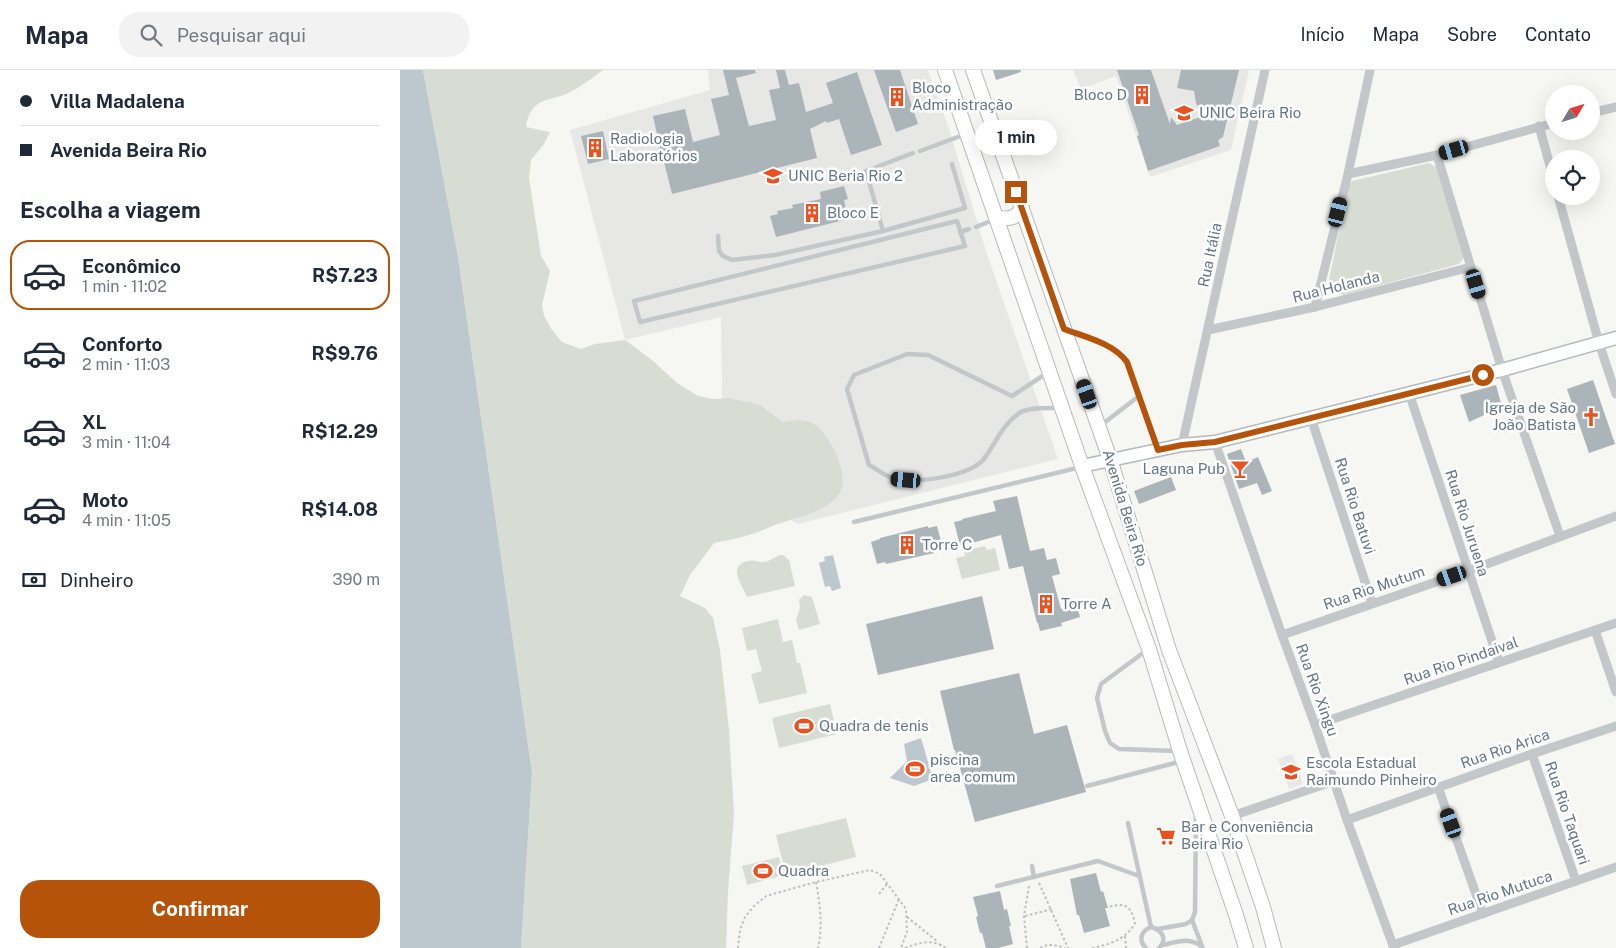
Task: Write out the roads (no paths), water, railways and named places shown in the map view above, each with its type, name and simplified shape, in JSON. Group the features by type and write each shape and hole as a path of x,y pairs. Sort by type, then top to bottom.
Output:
{"main road":[{"name":"Avenida Beira Rio","path":"945,70 1082,466 1149,649 1182,756 1246,948"},
{"name":"Avenida Beira Rio","path":"973,70 1110,459 1169,650 1232,816 1274,948"},
{"path":"997,218 1012,218 1022,209"},
{"path":"1082,466 1182,445 1215,442 1502,370 1616,338"},
{"path":"1149,649 1154,644 1158,644 1169,650"}],"street":[{"name":"Rua Itália","path":"1182,445 1265,70"},
{"path":"1315,307 1348,174 1370,70"},
{"path":"1600,111 1616,107"},
{"path":"1348,174 1437,155 1545,125"},
{"path":"1539,126 1546,150"},
{"path":"1437,155 1502,370 1560,536"},
{"path":"1561,205 1599,343 1616,394"},
{"name":"Rua Holanda","path":"1208,330 1315,307 1471,267"},
{"name":"Rua Rio Juruena","path":"1409,393 1499,662"},
{"name":"Rua Rio Batuvi","path":"1311,418 1372,603"},
{"name":"Rua Rio Xingu","path":"1215,442 1347,820 1394,946"},
{"name":"Rua Rio Mutum","path":"1282,635 1468,571 1616,516"},
{"name":"Rua Rio Pindaival","path":"1315,725 1616,623"},
{"path":"1595,630 1616,692"},
{"name":"Rua Rio Arica","path":"1347,820 1616,726"},
{"name":"Rua Rio Taquari","path":"1532,754 1576,882"},
{"path":"1232,816 1334,781"},
{"path":"1438,787 1483,914"},
{"name":"Rua Rio Mutuca","path":"1394,946 1616,867"},
{"path":"1262,907 1278,948"}],"lane":[{"path":"920,151 967,134"},
{"path":"883,231 866,171 913,153"},
{"path":"718,236 719,251 723,256 732,260 775,255 883,231 965,208 952,164"},
{"path":"976,227 997,218"},
{"path":"957,221 960,232 965,246 640,322 634,301 957,221"},
{"path":"960,232 969,229"},
{"path":"1064,329 1106,346 1123,356 1127,362 1158,450"},
{"path":"1050,371 1024,390 1012,396 928,356 907,354 854,375 847,389 869,465 894,479 902,480 918,481 966,472 982,460 1007,425 1019,412 1039,408 1063,408"},
{"path":"1099,427 1139,396"},
{"path":"854,522 1082,466"},
{"path":"1149,649 1102,684 1097,698 1106,731 1110,743 1119,749 1182,756"},
{"path":"1087,786 1182,756"},
{"path":"1146,948 1141,937 1144,930 1151,927 1158,929 1186,924 1192,920 1195,912 1196,798"},
{"path":"1128,823 1151,927"},
{"path":"997,886 1098,861 1139,876"},
{"path":"1032,866 1033,877"},
{"path":"1192,920 1203,947"},
{"path":"1158,929 1164,938 1160,947"},
{"path":"1160,947 1185,940 1195,941 1203,947"}],"place":[{"name":"Bloco D","path":"1142,95"},
{"name":"Bloco Administração","path":"897,97"},
{"name":"UNIC Beira Rio","path":"1184,113"},
{"name":"Radiologia Laboratórios","path":"595,148"},
{"name":"UNIC Beria Rio 2","path":"773,176"},
{"name":"Bloco E","path":"812,213"},
{"name":"Igreja de São João Batista","path":"1591,417"},
{"name":"Laguna Pub","path":"1240,469"},
{"name":"Torre C","path":"907,545"},
{"name":"Torre A","path":"1046,604"},
{"name":"Quadra de tenis","path":"804,726"},
{"name":"piscina area comum","path":"915,769"},
{"name":"Escola Estadual Raimundo Pinheiro","path":"1291,772"},
{"name":"Bar e Conveniência Beira Rio","path":"1166,836"},
{"name":"Quadra","path":"763,871"}]}
